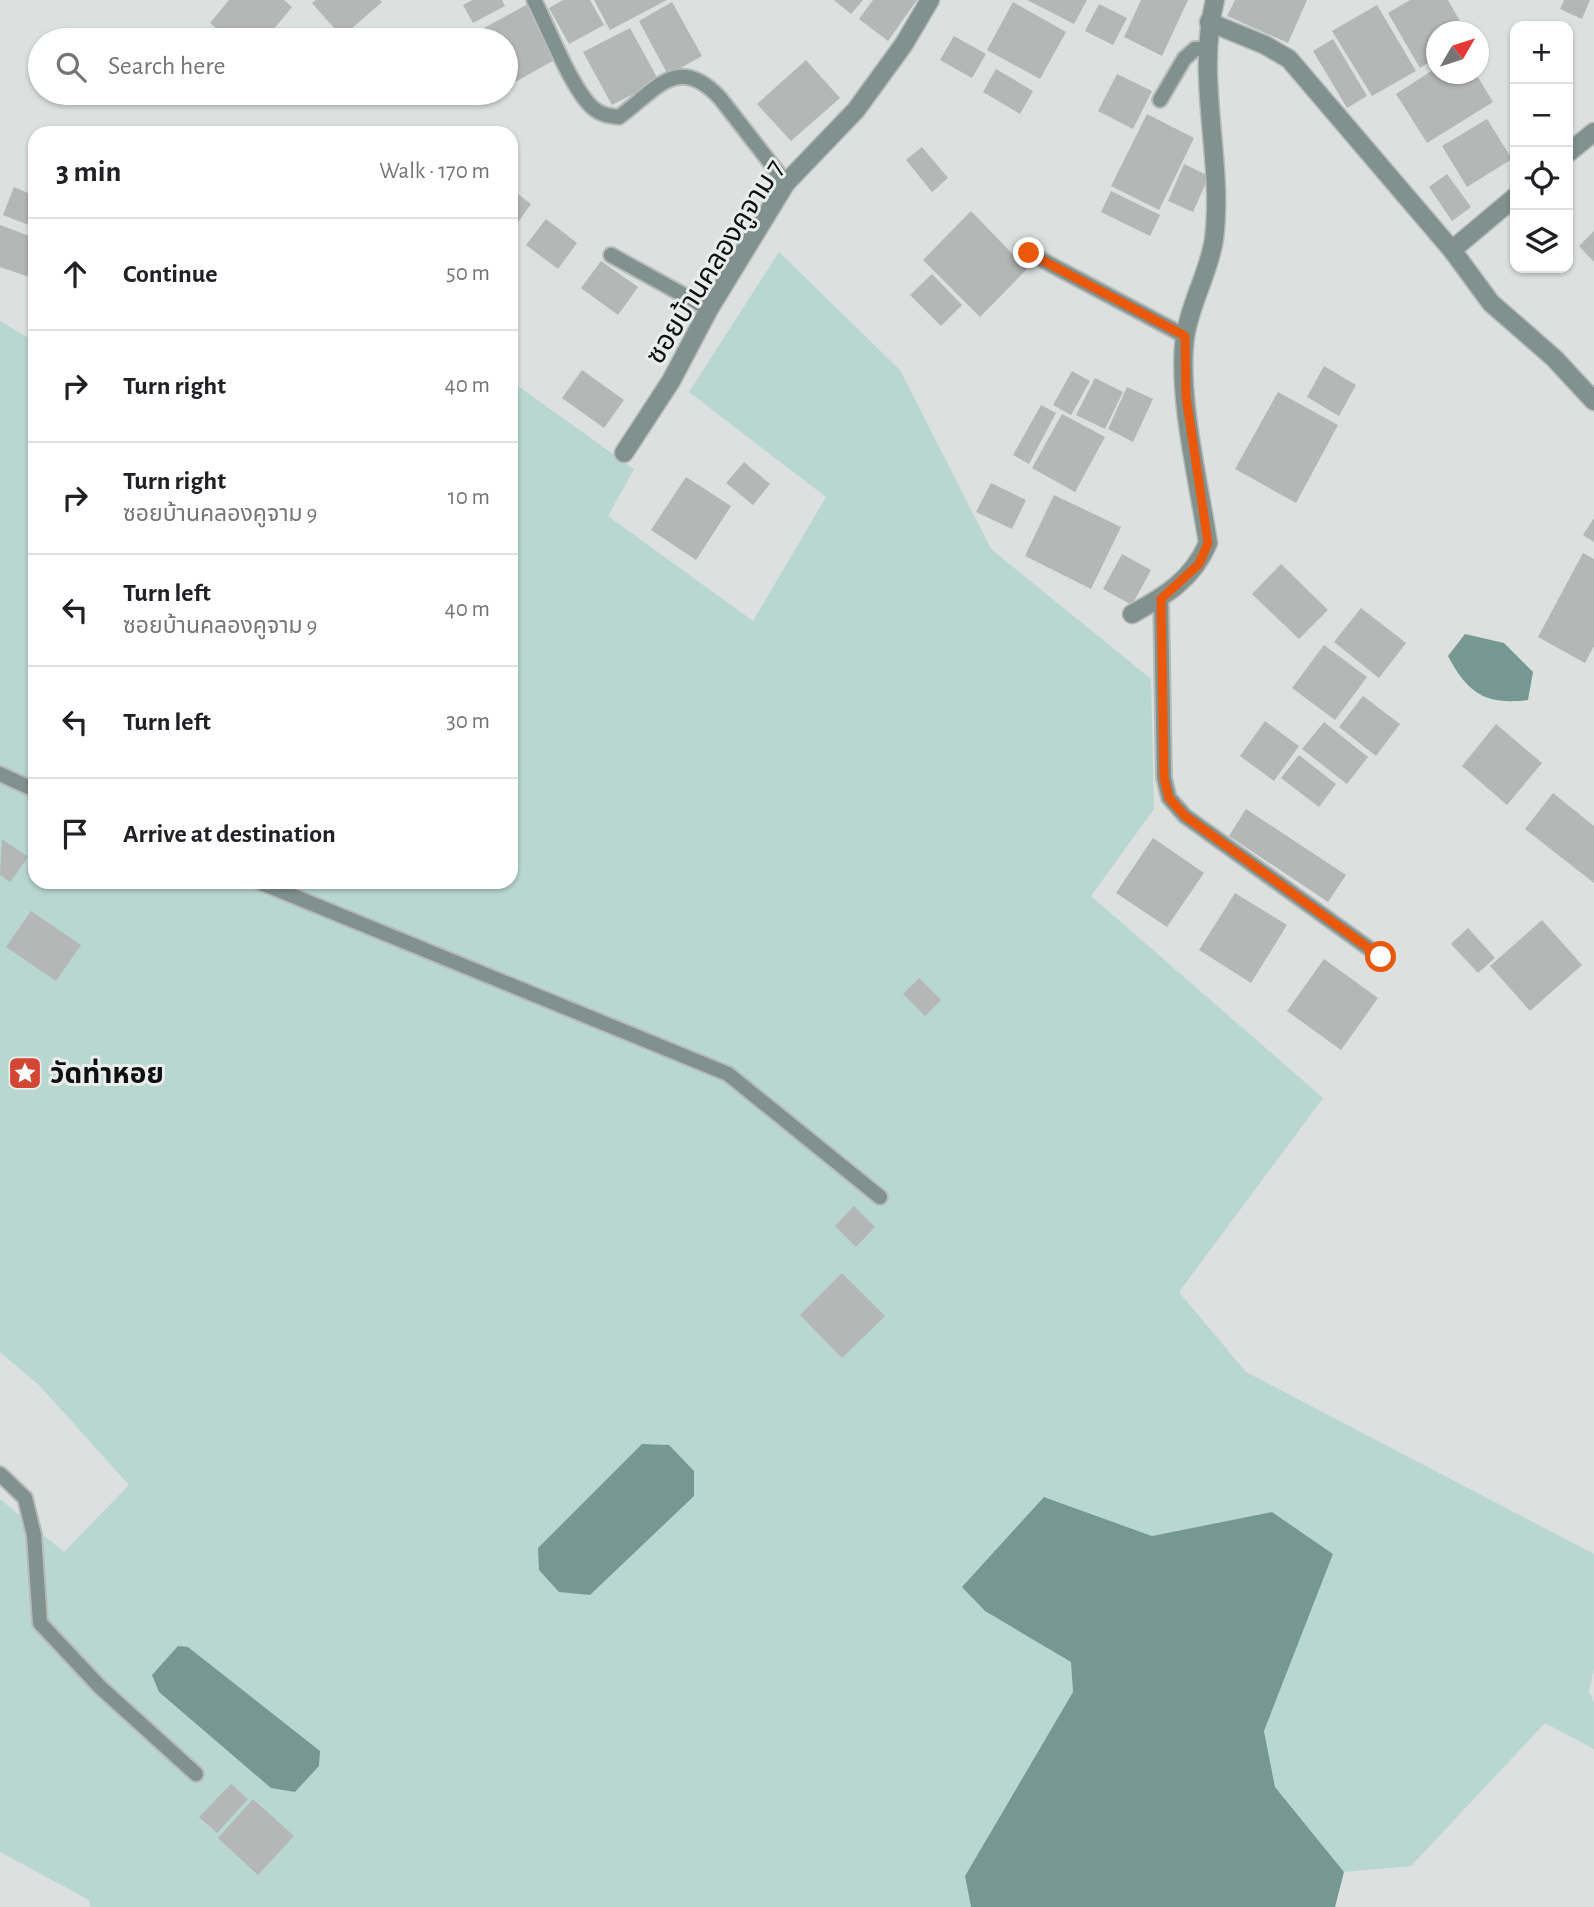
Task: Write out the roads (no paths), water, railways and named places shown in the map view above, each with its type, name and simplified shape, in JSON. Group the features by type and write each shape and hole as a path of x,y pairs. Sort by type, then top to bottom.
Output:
{"street":[{"name":"ซอยบ้านคลองคูจาม 7","path":"624,453 671,381 709,309 786,183 856,110 904,44 930,0"},
{"path":"1132,614 1161,599 1199,564 1208,543 1186,396 1185,336 1213,239 1214,172 1208,49 1209,22 1215,0"},
{"path":"1209,22 1245,36 1289,59 1452,250 1491,303 1554,358 1594,401"},
{"path":"1573,149 1594,132"},
{"path":"1452,250 1510,201"}],"lane":[{"path":"534,0 580,90 593,108 606,116 619,117 675,75 689,75 709,86 720,98 786,183"},
{"path":"1160,100 1184,59 1195,49 1208,49"},
{"path":"1029,253 1185,336"},
{"path":"611,255 709,309"},
{"path":"1161,599 1164,778 1169,798 1185,816 1381,957"},
{"path":"0,774 28,787"},
{"path":"276,889 728,1074 880,1197"},
{"path":"0,1474 25,1498 34,1535 40,1623 100,1687 196,1774"}],"place":[{"name":"วัดท่าหอย","path":"25,1073"}]}
